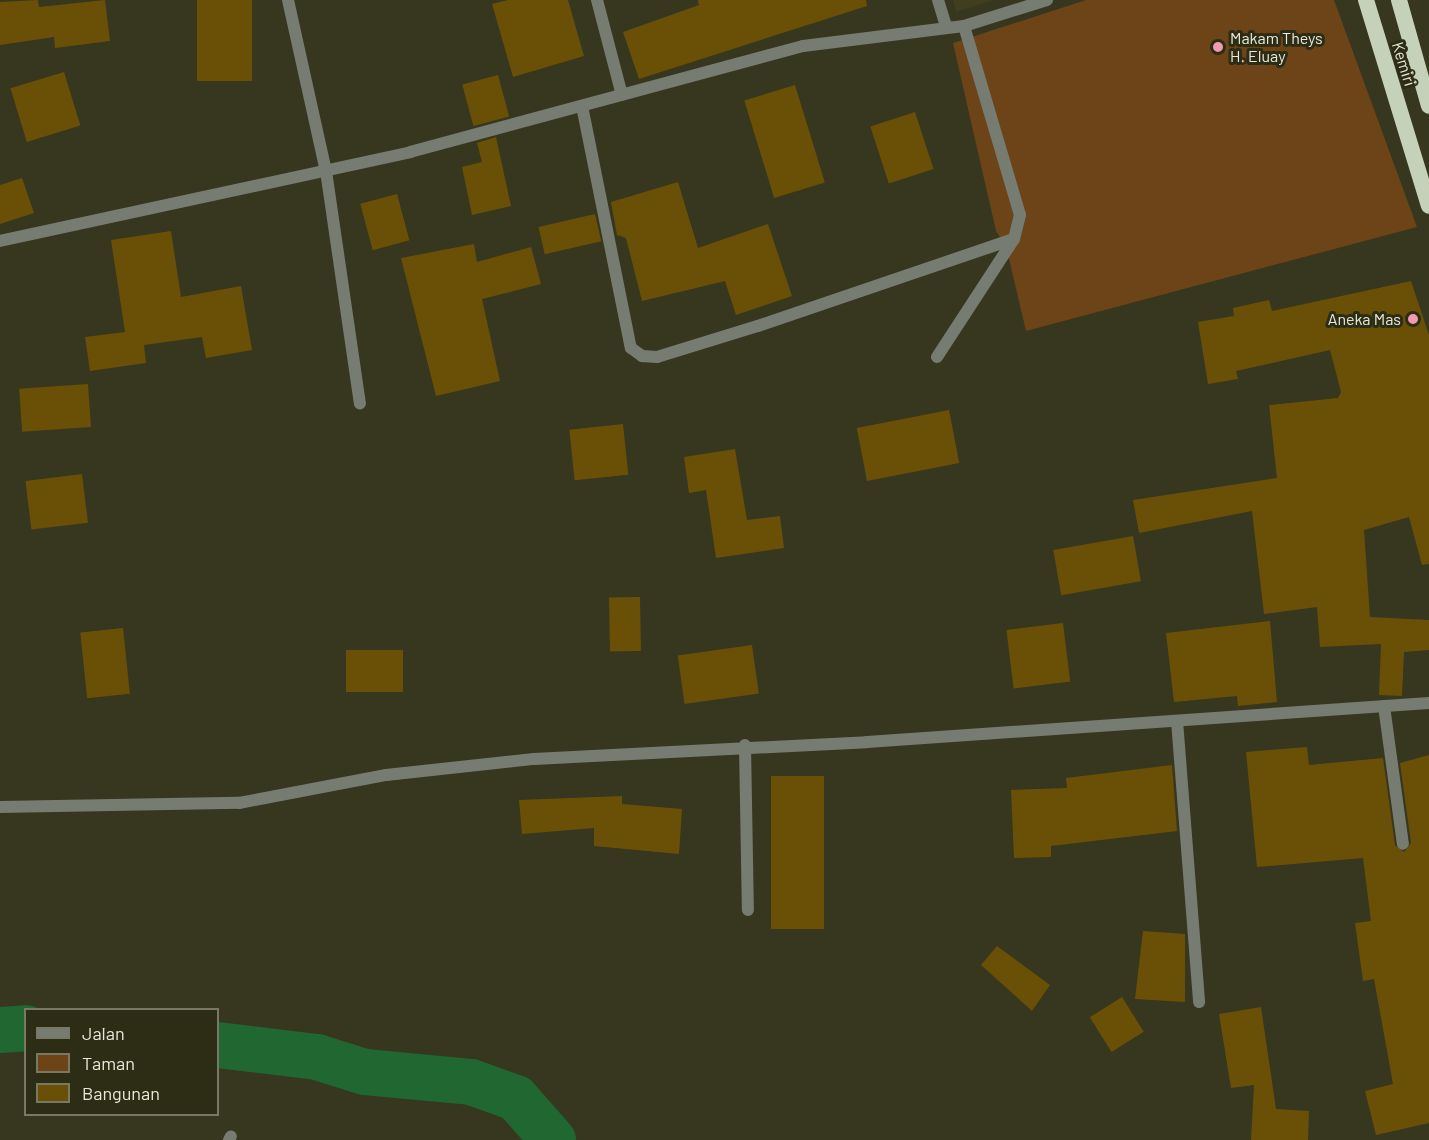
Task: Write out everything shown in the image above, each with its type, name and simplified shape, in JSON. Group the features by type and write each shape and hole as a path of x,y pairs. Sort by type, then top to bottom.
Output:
{"highway":[{"name":"Kemiri","path":"1366,0 1429,206"},
{"name":"Kemiri","path":"1399,0 1429,106"}],"street":[{"path":"288,0 326,171 360,405"},
{"path":"597,0 622,95"},
{"path":"938,0 946,27"},
{"path":"0,241 326,171 582,106 803,46 964,26 1047,0"},
{"path":"937,357 1014,239 1020,216 964,26"},
{"path":"582,106 631,348 642,356 657,357 758,326 1014,239"},
{"path":"0,807 239,803 435,768 745,745 1177,721 1429,703"},
{"path":"1384,706 1402,844"},
{"path":"1177,721 1199,1002"},
{"path":"745,745 748,910"}],"shaded area":[{"path":"953,0 994,0 956,12"}],"green space":[{"path":"1086,0 1334,0 1417,227 1026,331 1006,246 996,231 953,43"}],"building":[{"path":"38,0 39,7 105,0 110,41 55,48 54,37 0,45 0,2"},
{"path":"197,0 252,0 252,81 197,81"},
{"path":"508,0 568,0 584,56 513,77 492,4"},
{"path":"698,0 866,0 867,6 639,79 623,32 699,5"},
{"path":"64,72 80,126 27,142 10,88"},
{"path":"498,75 509,117 473,126 462,85"},
{"path":"795,85 825,183 774,198 744,100"},
{"path":"915,112 934,169 889,184 870,127"},
{"path":"496,137 511,206 472,215 462,167 482,162 477,143"},
{"path":"22,178 34,213 0,224 0,185"},
{"path":"678,182 698,248 768,224 792,296 736,315 725,281 642,301 626,238 617,235 611,202"},
{"path":"397,194 409,240 373,250 360,204"},
{"path":"595,214 601,241 545,254 538,227"},
{"path":"171,231 181,297 241,286 252,350 206,358 202,337 144,345 146,363 90,371 85,337 125,332 111,240"},
{"path":"474,244 477,262 531,247 541,284 482,299 500,381 436,396 401,258"},
{"path":"1411,281 1429,335 1429,564 1422,565 1409,517 1364,530 1370,617 1429,620 1429,650 1404,652 1402,696 1379,695 1381,644 1320,647 1317,607 1264,614 1252,511 1139,533 1133,500 1277,478 1269,405 1338,398 1341,392 1330,350 1236,371 1238,379 1208,384 1198,322 1234,316 1233,308 1269,300 1272,311"},
{"path":"88,384 91,427 22,432 19,389"},
{"path":"949,410 959,463 867,481 857,428"},
{"path":"623,424 628,475 575,480 569,430"},
{"path":"735,449 747,520 780,516 784,548 716,558 706,490 689,493 684,457"},
{"path":"82,474 88,523 31,530 25,481"},
{"path":"1133,536 1141,581 1061,595 1053,550"},
{"path":"640,597 641,651 610,652 609,598"},
{"path":"1270,621 1277,702 1238,706 1237,696 1174,702 1166,633"},
{"path":"1063,623 1070,682 1014,689 1006,630"},
{"path":"123,628 130,694 87,698 80,632"},
{"path":"752,645 759,694 685,704 678,655"},
{"path":"346,650 403,650 403,692 346,692"},
{"path":"1307,747 1309,765 1383,758 1395,845 1404,852 1411,843 1400,763 1429,755 1429,1123 1376,1135 1365,1091 1393,1084 1374,979 1363,981 1355,923 1371,921 1363,858 1257,867 1246,752"},
{"path":"1172,765 1177,831 1051,846 1051,857 1014,858 1011,790 1067,788 1066,778"},
{"path":"771,776 824,776 824,929 771,929"},
{"path":"622,796 622,804 682,809 679,854 594,846 594,828 522,834 519,800"},
{"path":"1143,931 1185,934 1185,1002 1135,999"},
{"path":"997,946 1050,985 1032,1011 981,965"},
{"path":"1122,997 1144,1032 1112,1052 1090,1017"},
{"path":"1261,1007 1276,1109 1309,1111 1308,1140 1251,1140 1254,1085 1231,1088 1219,1014"}],"waterway":[{"path":"0,1030 24,1028"},
{"path":"219,1045 317,1057 365,1072 471,1082 516,1098 553,1140"}],"place":[{"name":"Makam Theys H. Eluay","path":"1218,47"},
{"name":"Aneka Mas","path":"1413,319"}]}
